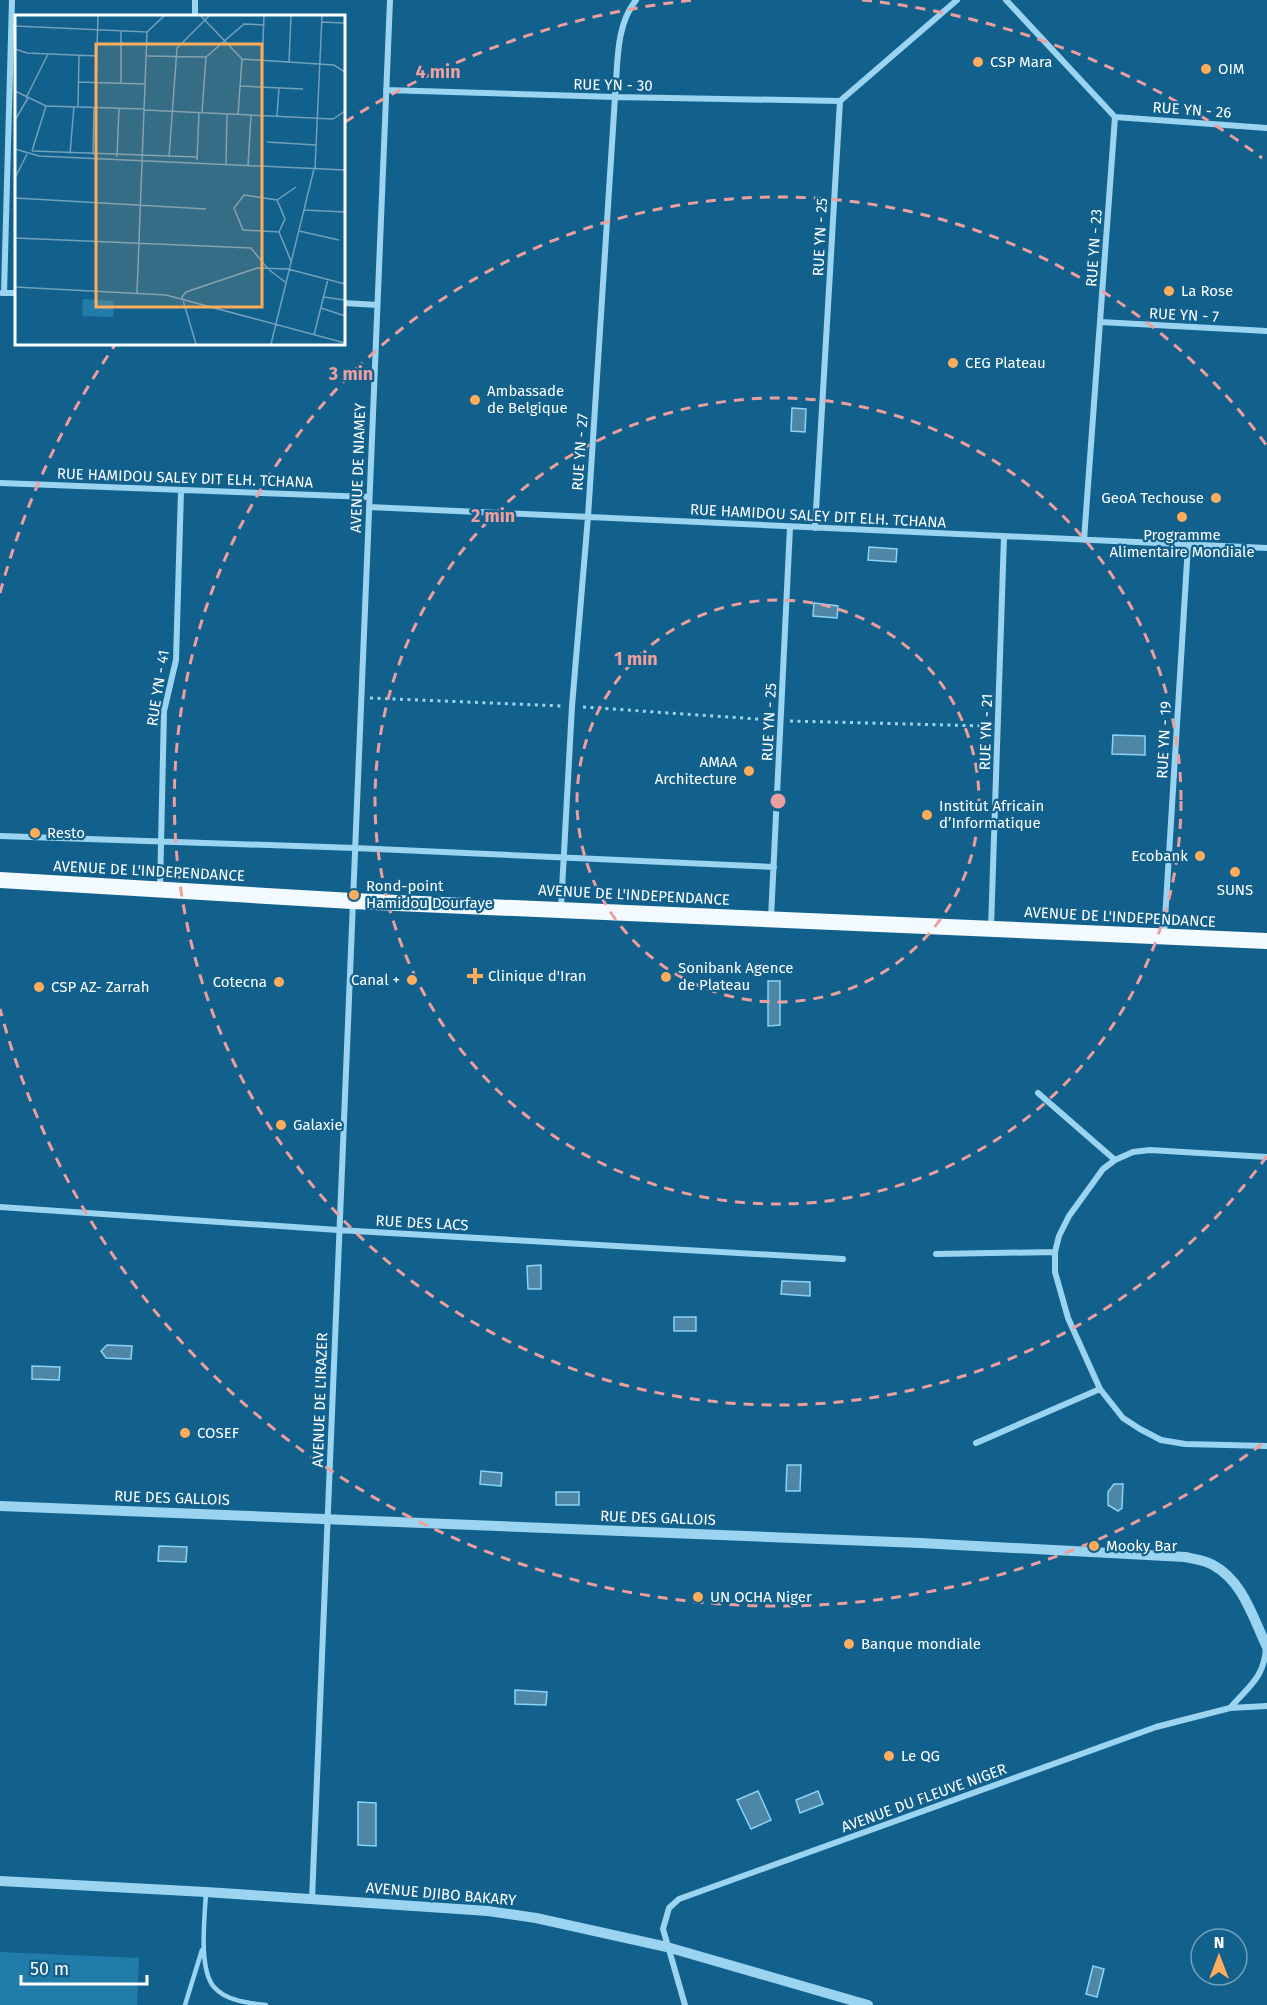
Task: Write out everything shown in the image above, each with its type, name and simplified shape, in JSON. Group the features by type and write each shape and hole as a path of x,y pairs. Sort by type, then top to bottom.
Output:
{"highway":[{"name":"AVENUE DE L'INDEPENDANCE","path":"0,880 352,901 1267,941"}],"street":[{"path":"2,293 12,0"},
{"name":"AVENUE DE NIAMEY","path":"352,901 390,0"},
{"name":"RUE YN - 27","path":"561,910 572,706 588,517 615,97 621,31 629,9 636,0"},
{"path":"840,101 957,0"},
{"path":"1006,0 1115,117"},
{"name":"RUE YN - 30","path":"386,90 840,101"},
{"path":"0,94 9,94"},
{"name":"RUE YN - 25","path":"815,528 840,101"},
{"name":"RUE YN - 26","path":"1115,117 1267,128"},
{"name":"RUE YN - 23","path":"1084,540 1115,117"},
{"path":"345,303 377,305"},
{"name":"RUE YN - 7","path":"1100,322 1267,331"},
{"name":"RUE HAMIDOU SALEY DIT ELH. TCHANA","path":"0,483 369,497"},
{"name":"RUE YN - 41","path":"160,889 164,711 176,660 181,491"},
{"name":"RUE HAMIDOU SALEY DIT ELH. TCHANA","path":"369,507 1267,548"},
{"name":"RUE YN - 25","path":"771,919 790,526"},
{"name":"RUE YN - 21","path":"991,929 1004,536"},
{"name":"RUE YN - 19","path":"1164,937 1188,545"},
{"path":"0,836 355,848 774,867"},
{"name":"AVENUE DE L'IRAZER","path":"312,1899 352,901"},
{"path":"1038,1093 1115,1160"},
{"path":"1267,1157 1150,1150 1133,1152 1115,1160 1103,1169 1069,1216 1059,1236 1055,1252 1055,1272 1068,1318 1100,1389 1124,1418 1161,1440 1185,1444 1267,1446"},
{"name":"RUE DES LACS","path":"0,1207 338,1230 843,1259"},
{"path":"936,1254 1055,1252"},
{"path":"976,1443 1100,1389"},
{"name":"RUE DES GALLOIS","path":"0,1506 920,1543 1185,1557 1211,1563 1227,1574 1248,1602 1267,1646"},
{"path":"1230,1708 1259,1676 1265,1662 1267,1646"},
{"name":"AVENUE DU FLEUVE NIGER","path":"685,2005 663,1929 669,1908 679,1899 1156,1727 1230,1708 1267,1706"},
{"name":"AVENUE DJIBO BAKARY","path":"0,1881 312,1899 488,1911 526,1916 667,1947 868,2005"}],"lane":[{"path":"206,1892 203,1947 208,1976 215,1988 231,1999 266,2005"},
{"path":"185,2005 203,1947"}],"path":[{"path":"361,698 572,706 782,721 998,726"}],"shaded area":[{"path":"792,408 806,409 805,432 791,431"},
{"path":"869,547 897,549 896,562 868,560"},
{"path":"814,603 838,606 837,618 813,616"},
{"path":"1113,735 1145,736 1145,755 1112,754"},
{"path":"768,981 780,981 780,1025 768,1026"},
{"path":"541,1265 541,1289 528,1289 527,1266"},
{"path":"782,1281 810,1282 810,1296 781,1294"},
{"path":"674,1317 696,1317 696,1331 674,1331"},
{"path":"107,1345 132,1346 131,1359 106,1358 101,1351"},
{"path":"32,1366 60,1367 59,1380 32,1379"},
{"path":"787,1465 801,1465 800,1491 786,1491"},
{"path":"481,1471 502,1473 501,1486 480,1484"},
{"path":"1114,1484 1123,1484 1122,1508 1118,1511 1108,1505 1108,1492"},
{"path":"556,1492 579,1492 579,1505 556,1505"},
{"path":"159,1546 187,1547 186,1562 158,1561"},
{"path":"515,1690 547,1692 546,1705 515,1704"},
{"path":"758,1791 771,1820 751,1829 737,1800"},
{"path":"818,1791 823,1804 800,1813 796,1800"},
{"path":"358,1802 376,1803 376,1846 358,1845"},
{"path":"0,1952 139,1958 137,2005 0,2005"},
{"path":"1093,1966 1104,1969 1097,1997 1086,1994"}],"place":[{"name":"CSP Mara","path":"978,62"},
{"name":"OIM","path":"1206,69"},
{"name":"La Rose","path":"1169,291"},
{"name":"CEG Plateau","path":"953,363"},
{"name":"Ambassade de Belgique","path":"475,400"},
{"name":"GeoA Techouse","path":"1216,498"},
{"name":"Programme Alimentaire Mondiale","path":"1182,517"},
{"name":"AMAA Architecture","path":"749,771"},
{"name":"Institut Africain d’Informatique","path":"927,815"},
{"name":"Resto","path":"35,833"},
{"name":"Ecobank","path":"1200,856"},
{"name":"SUNS","path":"1235,872"},
{"name":"Rond-point Hamidou Dourfaye","path":"354,895"},
{"name":"Clinique d'Iran","path":"475,976"},
{"name":"Sonibank Agence de Plateau","path":"666,977"},
{"name":"Canal +","path":"412,980"},
{"name":"Cotecna","path":"279,982"},
{"name":"CSP AZ- Zarrah","path":"39,987"},
{"name":"Galaxie","path":"281,1125"},
{"name":"COSEF","path":"185,1433"},
{"name":"Mooky Bar","path":"1094,1546"},
{"name":"UN OCHA Niger","path":"698,1597"},
{"name":"Banque mondiale","path":"849,1644"},
{"name":"Le QG","path":"889,1756"}]}
